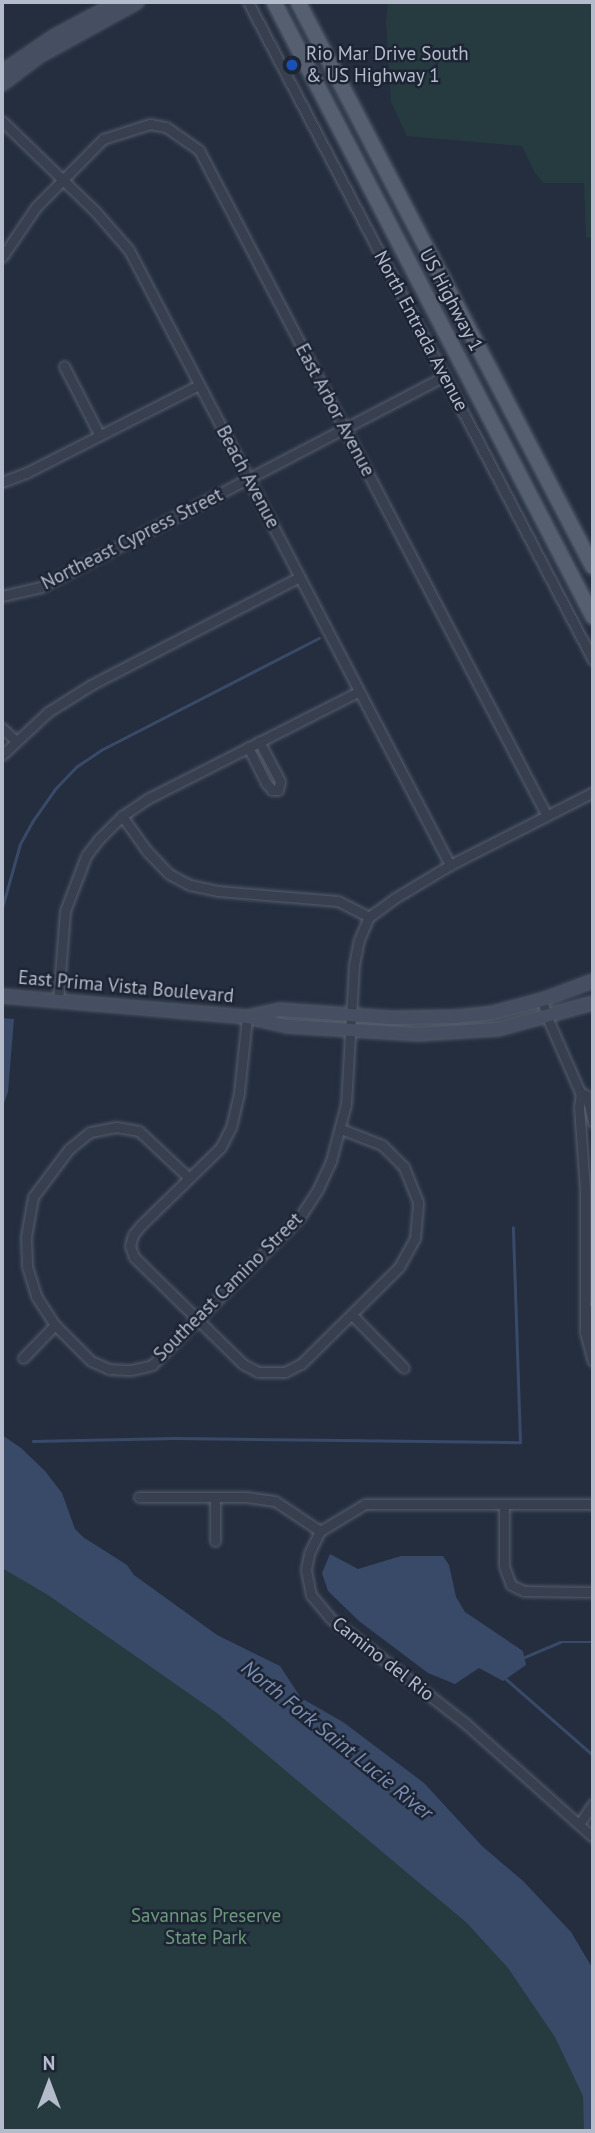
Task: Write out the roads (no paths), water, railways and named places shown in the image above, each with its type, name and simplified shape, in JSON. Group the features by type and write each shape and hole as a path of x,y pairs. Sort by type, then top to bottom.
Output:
{"main road":[{"path":"2,72 55,36 114,6 137,2"},
{"name":"US Highway 1","path":"274,2 593,617"},
{"name":"US Highway 1","path":"298,2 593,567"},
{"path":"2,84 114,6"},
{"path":"477,389 497,406 510,407"},
{"path":"493,421 506,425 529,444"},
{"name":"East Prima Vista Boulevard","path":"247,1017 280,1010 351,1015 456,1017 493,1013 542,1000 593,981"},
{"name":"East Prima Vista Boulevard","path":"2,996 247,1017 288,1026 418,1034 498,1029 593,1003"}],"street":[{"name":"North Entrada Avenue","path":"248,2 593,660"},
{"name":"Beach Avenue","path":"2,121 95,211 129,250 450,865"},
{"name":"East Arbor Avenue","path":"2,257 36,207 103,139 150,124 166,127 199,150 547,816"},
{"path":"64,366 99,434"},
{"name":"Northeast Cypress Street","path":"2,597 41,587 444,376"},
{"path":"2,482 26,473 199,385"},
{"path":"2,755 48,712 91,685 299,577"},
{"path":"58,1000 65,911 73,887 86,856 122,816 149,798 358,692"},
{"path":"2,728 15,740"},
{"path":"248,747 265,783 272,790 278,790 280,782 259,741"},
{"path":"122,816 147,851 169,874 190,885 218,891 338,901 369,918 395,898 450,865 593,792"},
{"name":"Southeast Camino Street","path":"189,1178 139,1131 116,1127 90,1132 69,1149 33,1197 26,1236 27,1266 36,1296 55,1325 91,1361 109,1369 131,1370 152,1365 300,1217 331,1161 341,1129 346,1104 354,965 359,940 369,918"},
{"path":"542,1000 581,1092 587,1096 593,1122"},
{"path":"247,1017 239,1093 231,1127 221,1147 141,1225 133,1235 130,1246 134,1257 243,1364 258,1372 285,1372 301,1364 399,1267 409,1253 416,1230 418,1202 413,1185 394,1155 366,1138 341,1129"},
{"path":"581,1092 579,1107 589,1293 585,1339 593,1361"},
{"path":"593,1309 593,1333"},
{"path":"352,1315 404,1368"},
{"path":"23,1358 55,1325"},
{"path":"139,1497 215,1497 275,1501 320,1531 365,1504 593,1504"},
{"path":"215,1497 215,1541"},
{"path":"504,1504 504,1566 514,1588 530,1592 593,1592"},
{"name":"Camino del Rio","path":"320,1531 309,1554 306,1570 311,1595 330,1618 465,1723 580,1823 593,1838"},
{"path":"580,1823 593,1804"}],"water":[{"path":"2,1018 14,1019 8,1092 2,1109"},
{"name":"North Fork Saint Lucie River","path":"2,1435 21,1448 45,1471 62,1493 75,1529 83,1537 127,1565 134,1575 217,1635 280,1666 301,1698 343,1722 424,1783 482,1846 523,1881 571,1932 593,1969 593,2131 584,2131 583,2096 555,2037 508,1968 467,1923 217,1713 48,1595 2,1568"},
{"path":"330,1554 358,1569 401,1556 443,1556 449,1565 456,1597 465,1612 523,1651 526,1665 503,1681 479,1668 455,1684 428,1673 359,1621 328,1591 322,1573"}],"waterway":[{"path":"2,908 20,844 54,790 76,767 101,750 319,638"},
{"path":"33,1441 175,1438 520,1442 513,1228"},
{"path":"525,1657 560,1642 593,1642"},
{"path":"506,1679 593,1755"}],"place":[{"name":"Rio Mar Drive South & US Highway 1","path":"292,65"}],"park label":[{"name":"Savannas Preserve State Park","path":"206,1927"}]}
